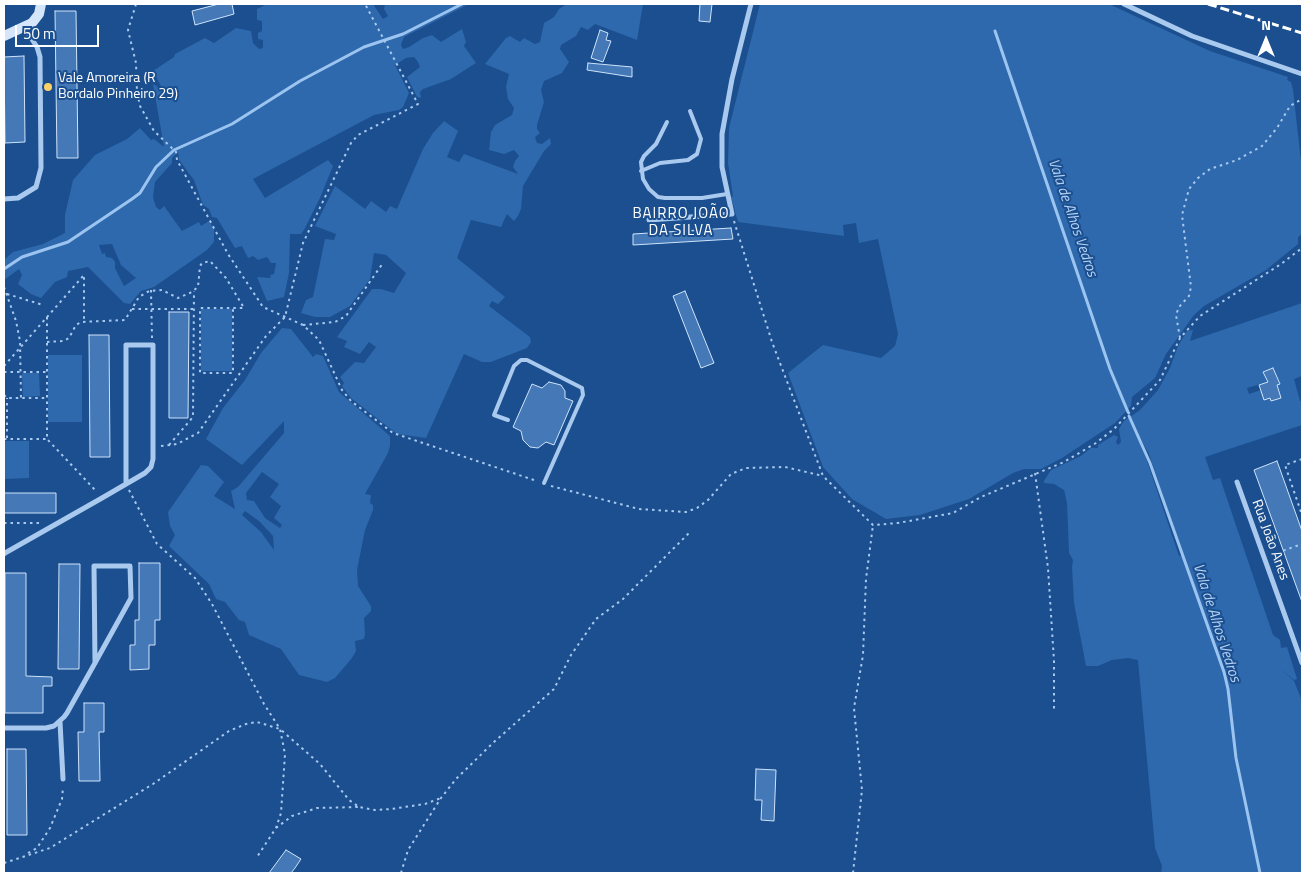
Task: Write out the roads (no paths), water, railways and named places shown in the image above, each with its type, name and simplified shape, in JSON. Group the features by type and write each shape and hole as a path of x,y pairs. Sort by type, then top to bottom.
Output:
{"main road":[{"path":"4,36 36,20 40,4"}],"street":[{"path":"649,220 732,214 726,194 722,167 722,134 749,4"},
{"path":"1124,4 1192,36 1302,74 1302,81"},
{"path":"4,199 18,198 36,187 41,168 40,57 24,27"},
{"path":"4,554 126,484 151,467 153,446 153,345 126,345 126,484"},
{"name":"Rua João Anes","path":"1237,482 1302,663"},
{"path":"62,778 60,722 95,663 130,598 130,566 94,566 95,663"},
{"path":"4,728 46,728 60,722"}],"lane":[{"path":"641,171 660,163 688,160 697,154 701,139 690,111"},
{"path":"667,122 656,144 644,156 641,171 649,189 658,197 702,198 726,194"},
{"path":"508,420 494,415 514,366 521,360 527,360 582,388 583,394 544,483"}],"waterway":[{"path":"4,269 22,257 68,242 132,199 140,193 156,167 174,150 232,124 300,81 364,47 403,34 462,4"},
{"name":"Vala de Alhos Vedros","path":"995,31 1110,369 1128,412"},
{"name":"Vala de Alhos Vedros","path":"1129,416 1150,463 1224,672 1228,689 1236,758 1260,873"}],"railway":[{"path":"1208,4 1302,33"}],"place":[{"name":"Vale Amoreira (R Bordalo Pinheiro 29)","path":"48,87"}],"district":[{"name":"BAIRRO JOÃO DA SILVA","path":"681,222"}]}
